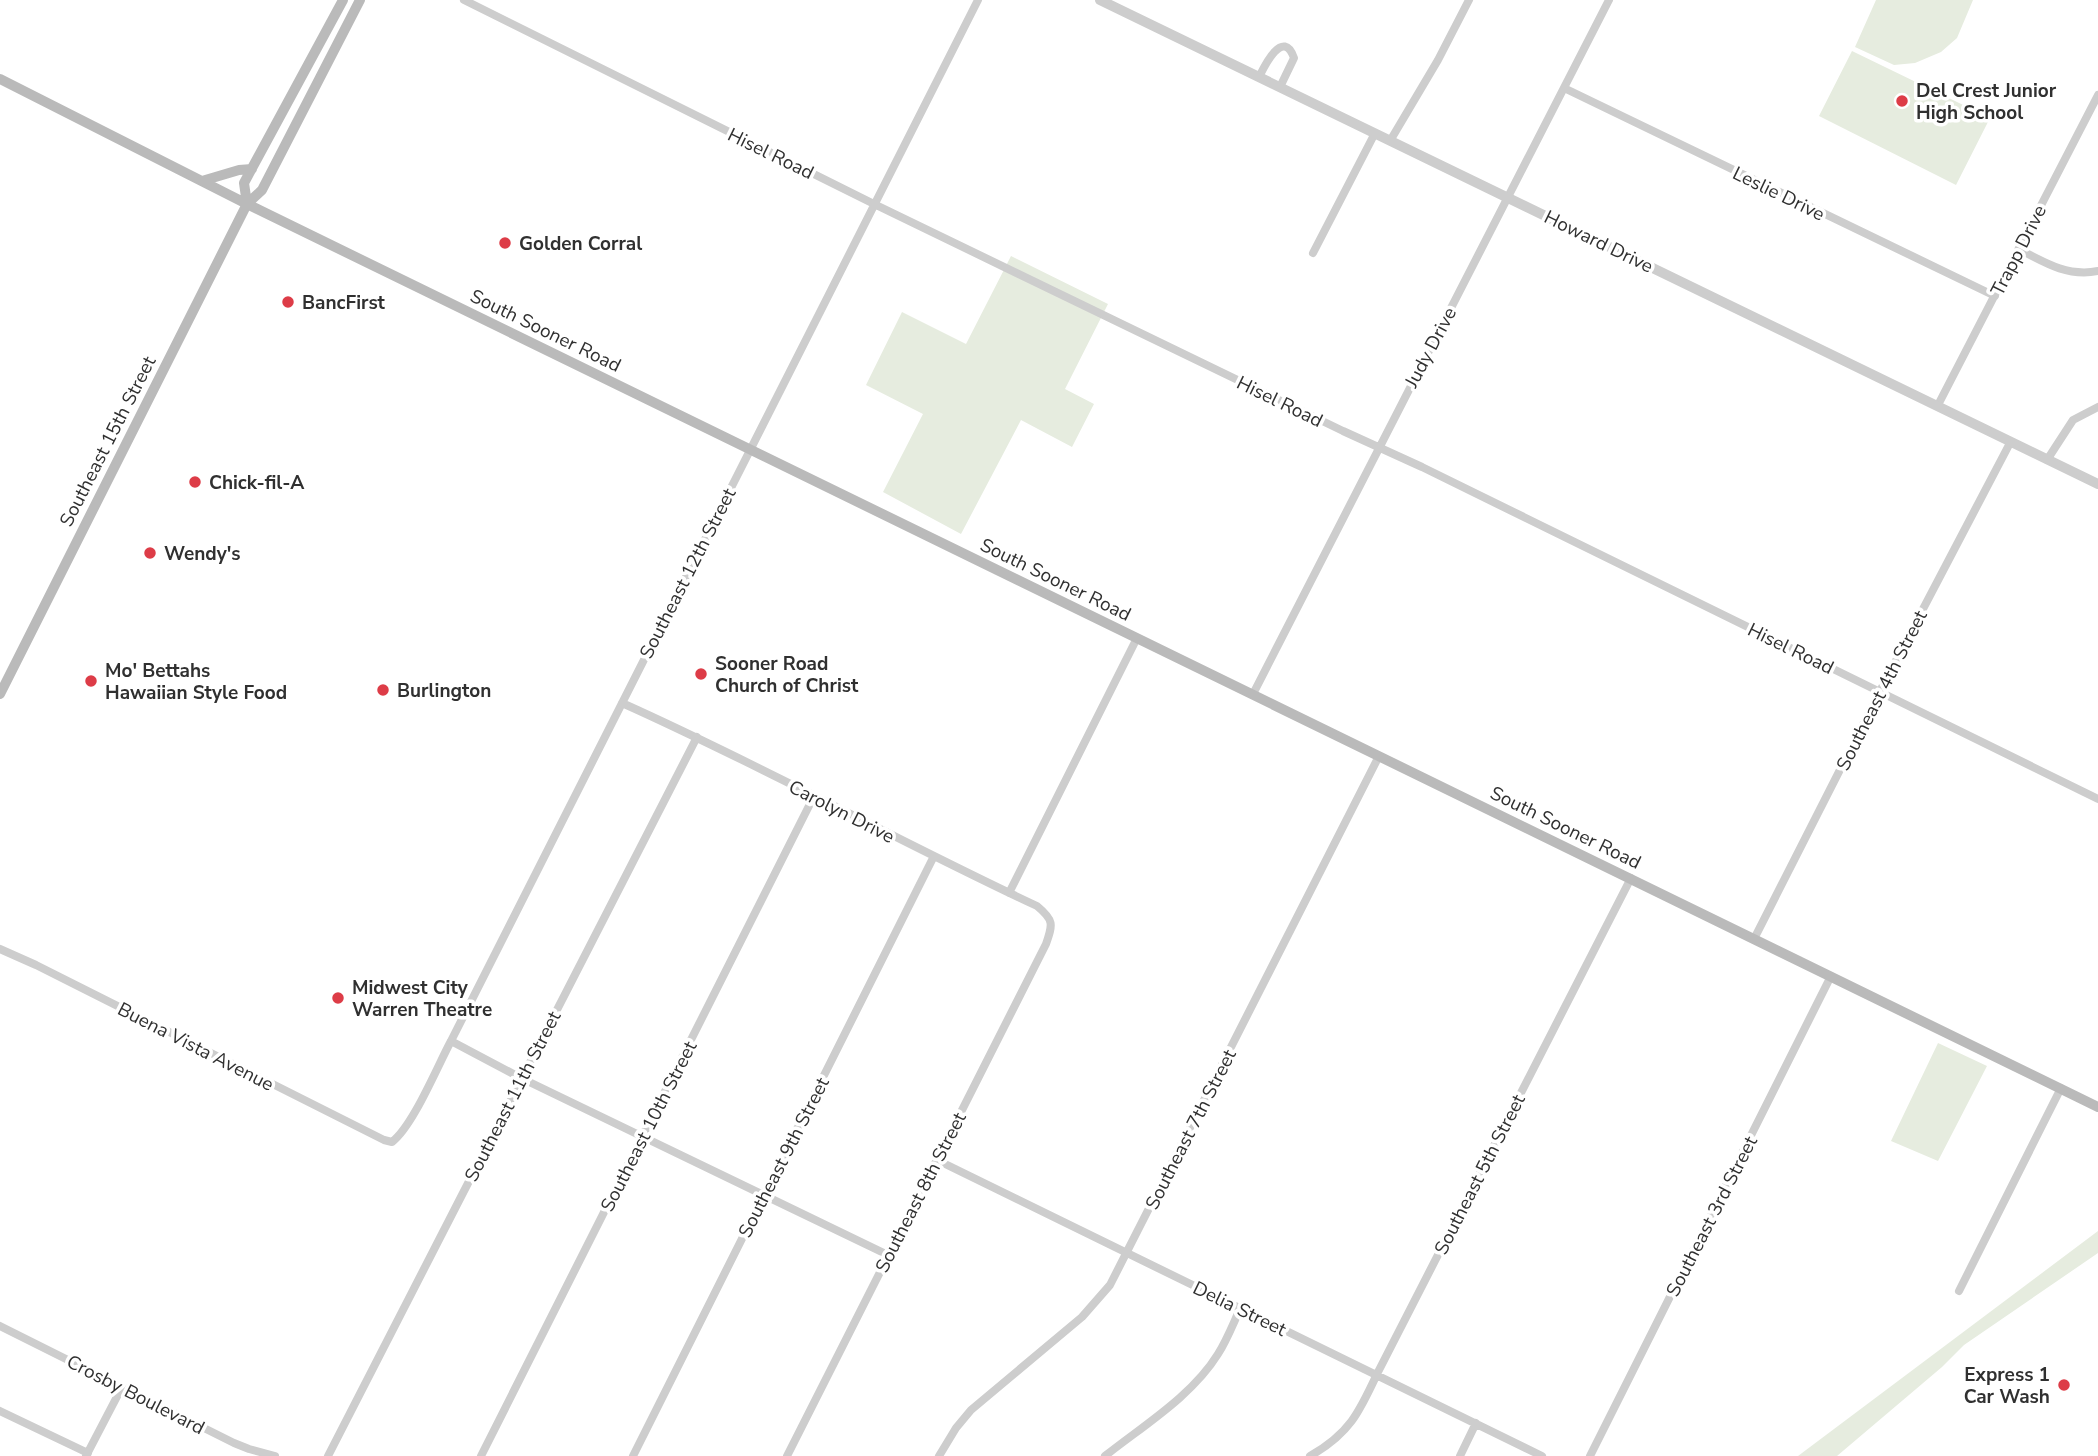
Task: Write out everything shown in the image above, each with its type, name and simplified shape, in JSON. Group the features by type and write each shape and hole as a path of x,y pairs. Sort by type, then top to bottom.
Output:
{"main road":[{"name":"Southeast 15th Street","path":"247,204 244,183 343,0"},
{"name":"Southeast 15th Street","path":"2,687 247,204 262,190 360,0"},
{"path":"331,22 345,29"},
{"name":"South Sooner Road","path":"0,79 247,204 2098,1107"},
{"path":"202,181 251,169"}],"street":[{"name":"Hisel Road","path":"464,0 874,204 2098,799"},
{"name":"Southeast 12th Street","path":"392,1142 400,1136 409,1122 978,0"},
{"name":"Howard Drive","path":"1100,0 2098,484"},
{"path":"1120,10 1126,0"},
{"path":"1390,141 1438,61 1469,0"},
{"name":"Judy Drive","path":"1253,694 1609,0"},
{"path":"1259,77 1274,50 1287,48 1294,58 1280,88"},
{"name":"Leslie Drive","path":"1564,88 1995,296"},
{"name":"Trapp Drive","path":"1938,405 2098,95"},
{"path":"1313,253 1375,133"},
{"path":"2019,249 2050,265 2082,274 2098,271"},
{"path":"2047,460 2073,421 2098,407"},
{"name":"Southeast 4th Street","path":"1754,939 2010,443"},
{"path":"1009,893 1137,638"},
{"name":"Carolyn Drive","path":"622,703 697,737 933,858 1037,906 1049,916 1052,927"},
{"name":"Southeast 11th Street","path":"328,1456 697,737"},
{"name":"Southeast 7th Street","path":"939,1456 971,1410 1082,1317 1110,1285 1379,756"},
{"name":"Southeast 10th Street","path":"481,1456 814,796"},
{"name":"Southeast 9th Street","path":"633,1456 933,858"},
{"name":"Southeast 5th Street","path":"1310,1456 1349,1426 1360,1410 1631,878"},
{"name":"Southeast 8th Street","path":"787,1456 1046,944 1052,927"},
{"name":"Buena Vista Avenue","path":"0,949 392,1142"},
{"name":"Southeast 3rd Street","path":"1590,1456 1831,976"},
{"path":"450,1041 888,1255"},
{"path":"1959,1291 2061,1088"},
{"name":"Delia Street","path":"937,1160 1542,1456"},
{"path":"1105,1456 1174,1401 1207,1370 1220,1352 1240,1309"},
{"name":"Crosby Boulevard","path":"0,1326 234,1443 275,1456"},
{"path":"0,1411 87,1455 122,1387"},
{"path":"1460,1456 1476,1423"}],"shaded area":[{"path":"1876,0 1973,0 1957,38 1941,52 1915,63 1894,65 1855,47"},
{"path":"1852,51 1990,118 1956,185 1819,116"},
{"path":"1011,256 1108,304 1065,389 1094,404 1072,447 1021,420 961,534 883,492 923,414 866,385 902,312 966,344"},
{"path":"1938,1043 1987,1066 1938,1161 1891,1141"},
{"path":"2098,1231 2098,1253 1964,1345 1837,1456 1798,1456"}],"place":[{"name":"Del Crest Junior High School","path":"1902,101"},
{"name":"Golden Corral","path":"505,243"},
{"name":"BancFirst","path":"288,302"},
{"name":"Chick-fil-A","path":"195,482"},
{"name":"Wendy's","path":"150,553"},
{"name":"Sooner Road Church of Christ","path":"701,674"},
{"name":"Mo' Bettahs Hawaiian Style Food","path":"91,681"},
{"name":"Burlington","path":"383,690"},
{"name":"Midwest City Warren Theatre","path":"338,998"},
{"name":"Express 1 Car Wash","path":"2064,1385"}]}
